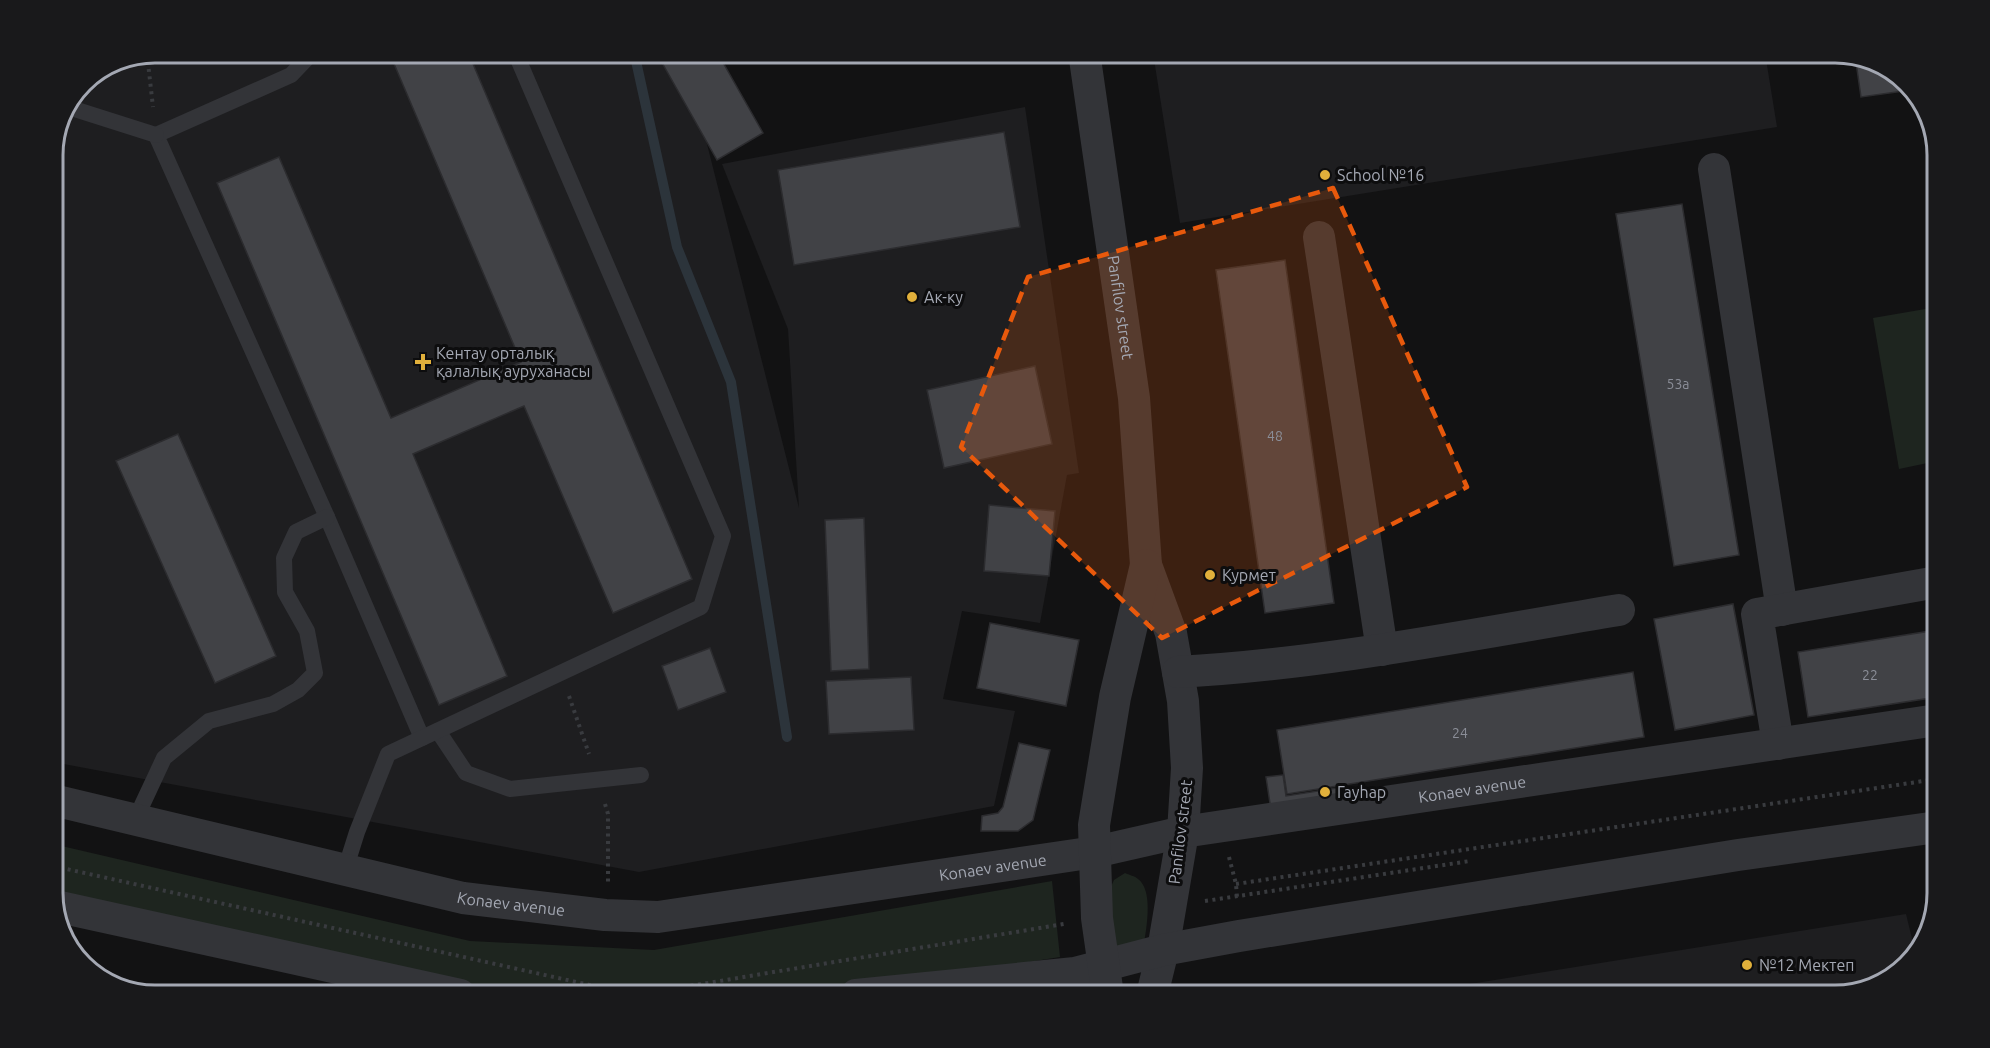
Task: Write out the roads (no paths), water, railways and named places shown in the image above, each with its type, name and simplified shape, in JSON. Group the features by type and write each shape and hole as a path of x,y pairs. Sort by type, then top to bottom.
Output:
{"street":[{"name":"Panfilov street","path":"1086,63 1134,398 1146,565 1171,633 1183,701 1187,768 1183,832 1163,950 1155,985"},
{"path":"1714,169 1782,610"},
{"path":"1319,237 1382,650"},
{"name":"Panfilov street","path":"1107,981 1097,918 1094,825 1115,696 1146,565"},
{"path":"1778,744 1757,614 1927,584"},
{"path":"1178,672 1230,669 1382,650 1619,610"},
{"name":"Konaev avenue","path":"63,802 463,898 605,915 658,917 1095,852 1183,832 1927,722"},
{"path":"961,985 1075,973 1107,981 1163,950 1738,855 1927,829"},
{"path":"65,908 410,985"}],"lane":[{"path":"76,110 156,135 291,75 302,63"},
{"path":"345,870 357,832 388,754 701,607 723,536 520,63"},
{"path":"156,135 327,517 422,738"},
{"path":"136,818 164,758 209,721 273,704 298,690 315,673 307,631 285,592 284,558 296,532 327,517"},
{"path":"438,731 466,773 510,789 640,774"}],"waterway":[{"path":"636,63 677,247 731,382 787,737"}],"place":[{"name":"School №16","path":"1325,175"},
{"name":"Ак-ку","path":"912,297"},
{"name":"Кентау орталық қалалық ауруханасы","path":"423,362"},
{"name":"Курмет","path":"1210,575"},
{"name":"Гауһар","path":"1325,792"},
{"name":"№12 Мектеп","path":"1747,965"}]}
